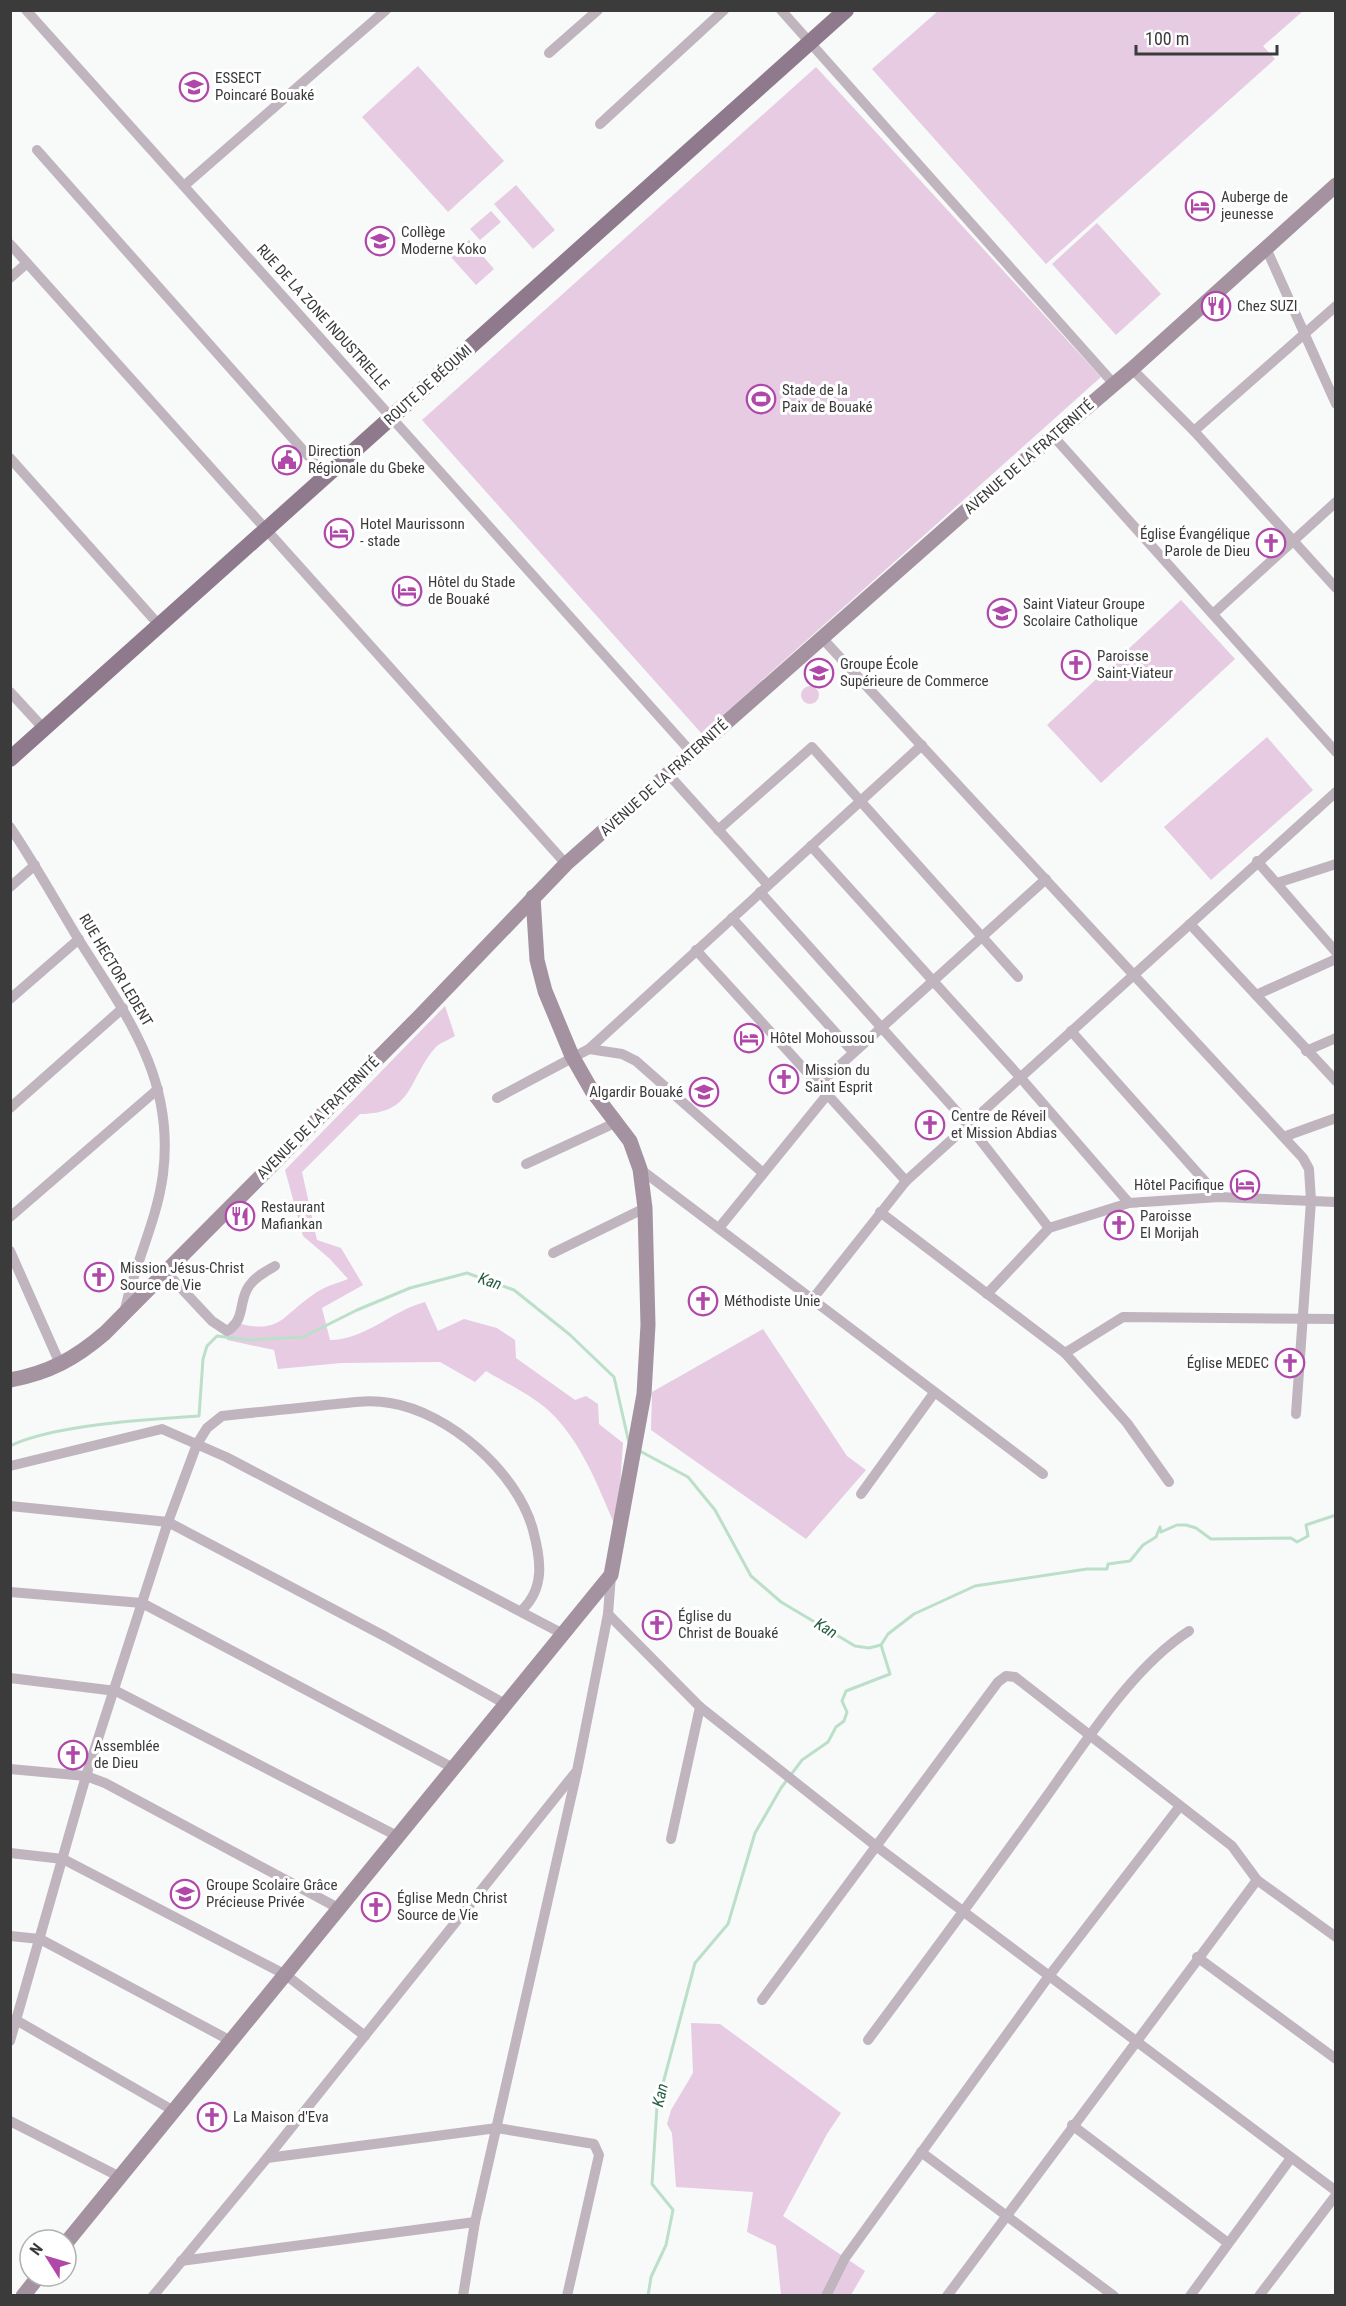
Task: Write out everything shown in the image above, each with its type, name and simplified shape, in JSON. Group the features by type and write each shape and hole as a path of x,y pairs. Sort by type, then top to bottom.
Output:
{"main road":[{"name":"ROUTE DE BÉOUMI","path":"10,759 846,10"}],"street":[{"name":"RUE DE LA ZONE INDUSTRIELLE","path":"26,10 692,753"},
{"path":"185,185 386,10"},
{"path":"549,53 598,10"},
{"path":"600,124 724,10"},
{"path":"781,10 1114,384"},
{"path":"37,150 326,476"},
{"name":"AVENUE DE LA FRATERNITÉ","path":"10,1380 34,1376 61,1366 82,1352 124,1315 418,1018 566,864 1132,369 1335,185"},
{"path":"10,244 566,864"},
{"path":"1266,248 1335,404"},
{"path":"10,278 27,263"},
{"path":"1194,431 1335,306"},
{"path":"1132,369 1194,431 1335,588"},
{"path":"1054,437 1214,613 1335,753"},
{"path":"10,458 159,625"},
{"path":"1214,613 1335,502"},
{"path":"822,638 1286,1136 1310,1169 1311,1201 1296,1414"},
{"path":"10,692 45,730"},
{"path":"497,1098 572,1056 589,1049 922,745"},
{"path":"718,830 812,747 1017,976"},
{"path":"669,775 718,830 764,889 881,1027 967,1123 1049,1228"},
{"path":"811,1301 906,1181 967,1123 1335,792"},
{"name":"RUE HECTOR LEDENT","path":"10,827 123,1008 151,1065 158,1089 166,1142 163,1176 124,1315"},
{"path":"811,846 1020,1077 1130,1203"},
{"path":"1257,861 1335,952"},
{"path":"1277,883 1335,864"},
{"path":"10,887 35,865"},
{"path":"818,1085 1046,879"},
{"path":"463,2295 475,2222 577,1771 608,1614 611,1575 644,1394 648,1325 645,1208 640,1169 630,1141 592,1091 572,1056 545,991 537,960 533,897"},
{"path":"732,918 853,1052"},
{"path":"1190,924 1335,1081"},
{"path":"10,999 79,939"},
{"path":"696,950 906,1181"},
{"path":"1256,995 1335,959"},
{"path":"10,1108 123,1008"},
{"path":"1071,1031 1219,1197"},
{"path":"1306,1051 1335,1038"},
{"path":"589,1049 622,1054 636,1062 763,1173"},
{"path":"10,1217 158,1089"},
{"path":"719,1228 827,1095"},
{"path":"1286,1136 1335,1118"},
{"path":"526,1164 616,1122"},
{"path":"640,1169 811,1301 1043,1474"},
{"path":"987,1294 1049,1228 1130,1203 1219,1197 1335,1202"},
{"path":"553,1253 645,1208"},
{"path":"880,1212 1065,1353 1127,1423 1169,1482"},
{"path":"10,1251 61,1366"},
{"path":"166,1272 212,1321 227,1331 235,1326 242,1314 248,1287 261,1274 275,1266"},
{"path":"1065,1353 1123,1317 1335,1319"},
{"path":"861,1494 934,1393"},
{"path":"10,2042 13,2020 86,1776 116,1691 168,1522 197,1444 207,1428 222,1416 331,1405 390,1403 436,1421 462,1436 495,1463 516,1488 528,1511 536,1542 540,1581 533,1599 522,1610"},
{"path":"10,1466 162,1428 522,1610 563,1634"},
{"path":"10,1506 168,1522 386,1636 507,1705"},
{"path":"78,2228 611,1575"},
{"path":"10,1592 142,1603 455,1769"},
{"path":"608,1614 700,1707 876,1846 1335,2193 1259,2295"},
{"path":"868,2040 1091,1734 1147,1665 1168,1644 1188,1631"},
{"path":"762,2000 998,1682 1006,1676 1015,1677 1091,1734 1232,1846 1257,1880 1335,1936"},
{"path":"10,1678 116,1691 399,1837"},
{"path":"671,1839 700,1707"},
{"path":"10,1769 86,1776 105,1783 340,1909"},
{"path":"153,2295 267,2158 577,1771"},
{"path":"826,2295 845,2258 921,2152 1049,1976 1180,1806"},
{"path":"10,1853 63,1859 286,1975 365,2036"},
{"path":"947,2295 1197,1957 1257,1880"},
{"path":"10,1936 39,1939 231,2041"},
{"path":"1197,1957 1335,2059"},
{"path":"13,2020 174,2111"},
{"path":"10,2121 120,2177"},
{"path":"1072,2125 1228,2243"},
{"path":"267,2158 497,2128 594,2144 598,2148 599,2155 567,2295"},
{"path":"921,2152 1114,2295"},
{"path":"1190,2295 1291,2158"},
{"path":"181,2261 475,2222"}],"shaded area":[{"path":"938,11 1303,11 1263,46 1275,59 1046,264 872,69"},
{"path":"418,66 504,161 448,212 362,117"},
{"name":"Stade de la Paix de Bouaké","path":"816,67 1101,377 702,734 422,420"},
{"path":"516,185 555,230 533,249 494,204"},
{"path":"491,211 501,222 480,240 470,229"},
{"path":"1097,223 1161,294 1116,335 1052,264"},
{"path":"469,240 494,269 476,285 450,256"},
{"path":"414,582 423,592 408,606 401,607 394,601"},
{"path":"1181,600 1235,659 1101,783 1047,725"},
{"path":"810,686 816,689 819,695 816,701 810,704 804,701 801,695 804,689"},
{"path":"1267,737 1313,790 1211,880 1164,827"},
{"path":"445,1006 455,1036 435,1048 408,1093 391,1108 360,1114 302,1172 317,1240 341,1248 363,1285 322,1308 330,1340 355,1335 425,1302 438,1331 464,1319 497,1328 515,1340 516,1358 575,1400 586,1396 598,1404 599,1424 623,1443 617,1530 588,1466 560,1422 534,1399 486,1371 475,1382 440,1362 341,1363 278,1369 274,1350 227,1340 230,1321 260,1327 271,1325 287,1316 321,1290 348,1279 330,1259 303,1236 285,1170"},
{"path":"763,1329 847,1456 866,1470 806,1539 651,1430 652,1392"},
{"path":"691,2023 720,2024 841,2113 827,2134 783,2216 865,2271 851,2295 781,2295 776,2246 747,2232 753,2192 676,2187 672,2133 667,2124 671,2110 693,2073"}],"waterway":[{"name":"Kan","path":"10,1446 28,1439 75,1428 199,1416 203,1359 207,1346 217,1336 250,1340 303,1337 357,1310 410,1288 467,1273 514,1290 569,1334 614,1377 629,1443"},
{"name":"Kan","path":"638,1450 688,1477 715,1510 751,1576 781,1602 855,1646 869,1648 881,1645"},
{"name":"Kan","path":"648,2296 651,2277 666,2245 673,2210 652,2184 657,2106 695,1963 728,1924 755,1833 781,1788 802,1760 828,1742 836,1727 844,1721 847,1712 842,1701 846,1691 890,1674 881,1645 888,1634 914,1614 975,1586 1087,1569 1107,1569 1108,1564 1130,1561 1143,1545 1156,1537 1160,1527 1161,1532 1177,1525 1186,1525 1196,1528 1211,1539 1291,1538 1297,1542 1308,1536 1306,1525 1336,1515"}],"place":[{"name":"ESSECT Poincaré Bouaké","path":"194,87"},
{"name":"Auberge de jeunesse","path":"1200,206"},
{"name":"Collège Moderne Koko","path":"380,241"},
{"name":"Chez SUZI","path":"1216,306"},
{"name":"Stade de la Paix de Bouaké","path":"761,399"},
{"name":"Direction Régionale du Gbeke","path":"287,460"},
{"name":"Hotel Maurissonn - stade","path":"339,533"},
{"name":"Église Évangélique Parole de Dieu","path":"1271,543"},
{"name":"Hôtel du Stade de Bouaké","path":"407,591"},
{"name":"Saint Viateur Groupe Scolaire Catholique","path":"1002,613"},
{"name":"Paroisse Saint-Viateur","path":"1076,665"},
{"name":"Groupe École Supérieure de Commerce","path":"819,673"},
{"name":"Hôtel Mohoussou","path":"749,1038"},
{"name":"Mission du Saint Esprit","path":"784,1079"},
{"name":"Algardir Bouaké","path":"704,1092"},
{"name":"Centre de Réveil et Mission Abdias","path":"930,1125"},
{"name":"Hôtel Pacifique","path":"1245,1185"},
{"name":"Restaurant Mafiankan","path":"240,1216"},
{"name":"Paroisse El Morijah","path":"1119,1225"},
{"name":"Mission Jésus-Christ Source de Vie","path":"99,1277"},
{"name":"Méthodiste Unie","path":"703,1301"},
{"name":"Église MEDEC","path":"1290,1363"},
{"name":"Église du Christ de Bouaké","path":"657,1625"},
{"name":"Assemblée de Dieu","path":"73,1755"},
{"name":"Groupe Scolaire Grâce Précieuse Privée","path":"185,1894"},
{"name":"Église Medn Christ Source de Vie","path":"376,1907"},
{"name":"La Maison d'Eva","path":"212,2117"}]}
